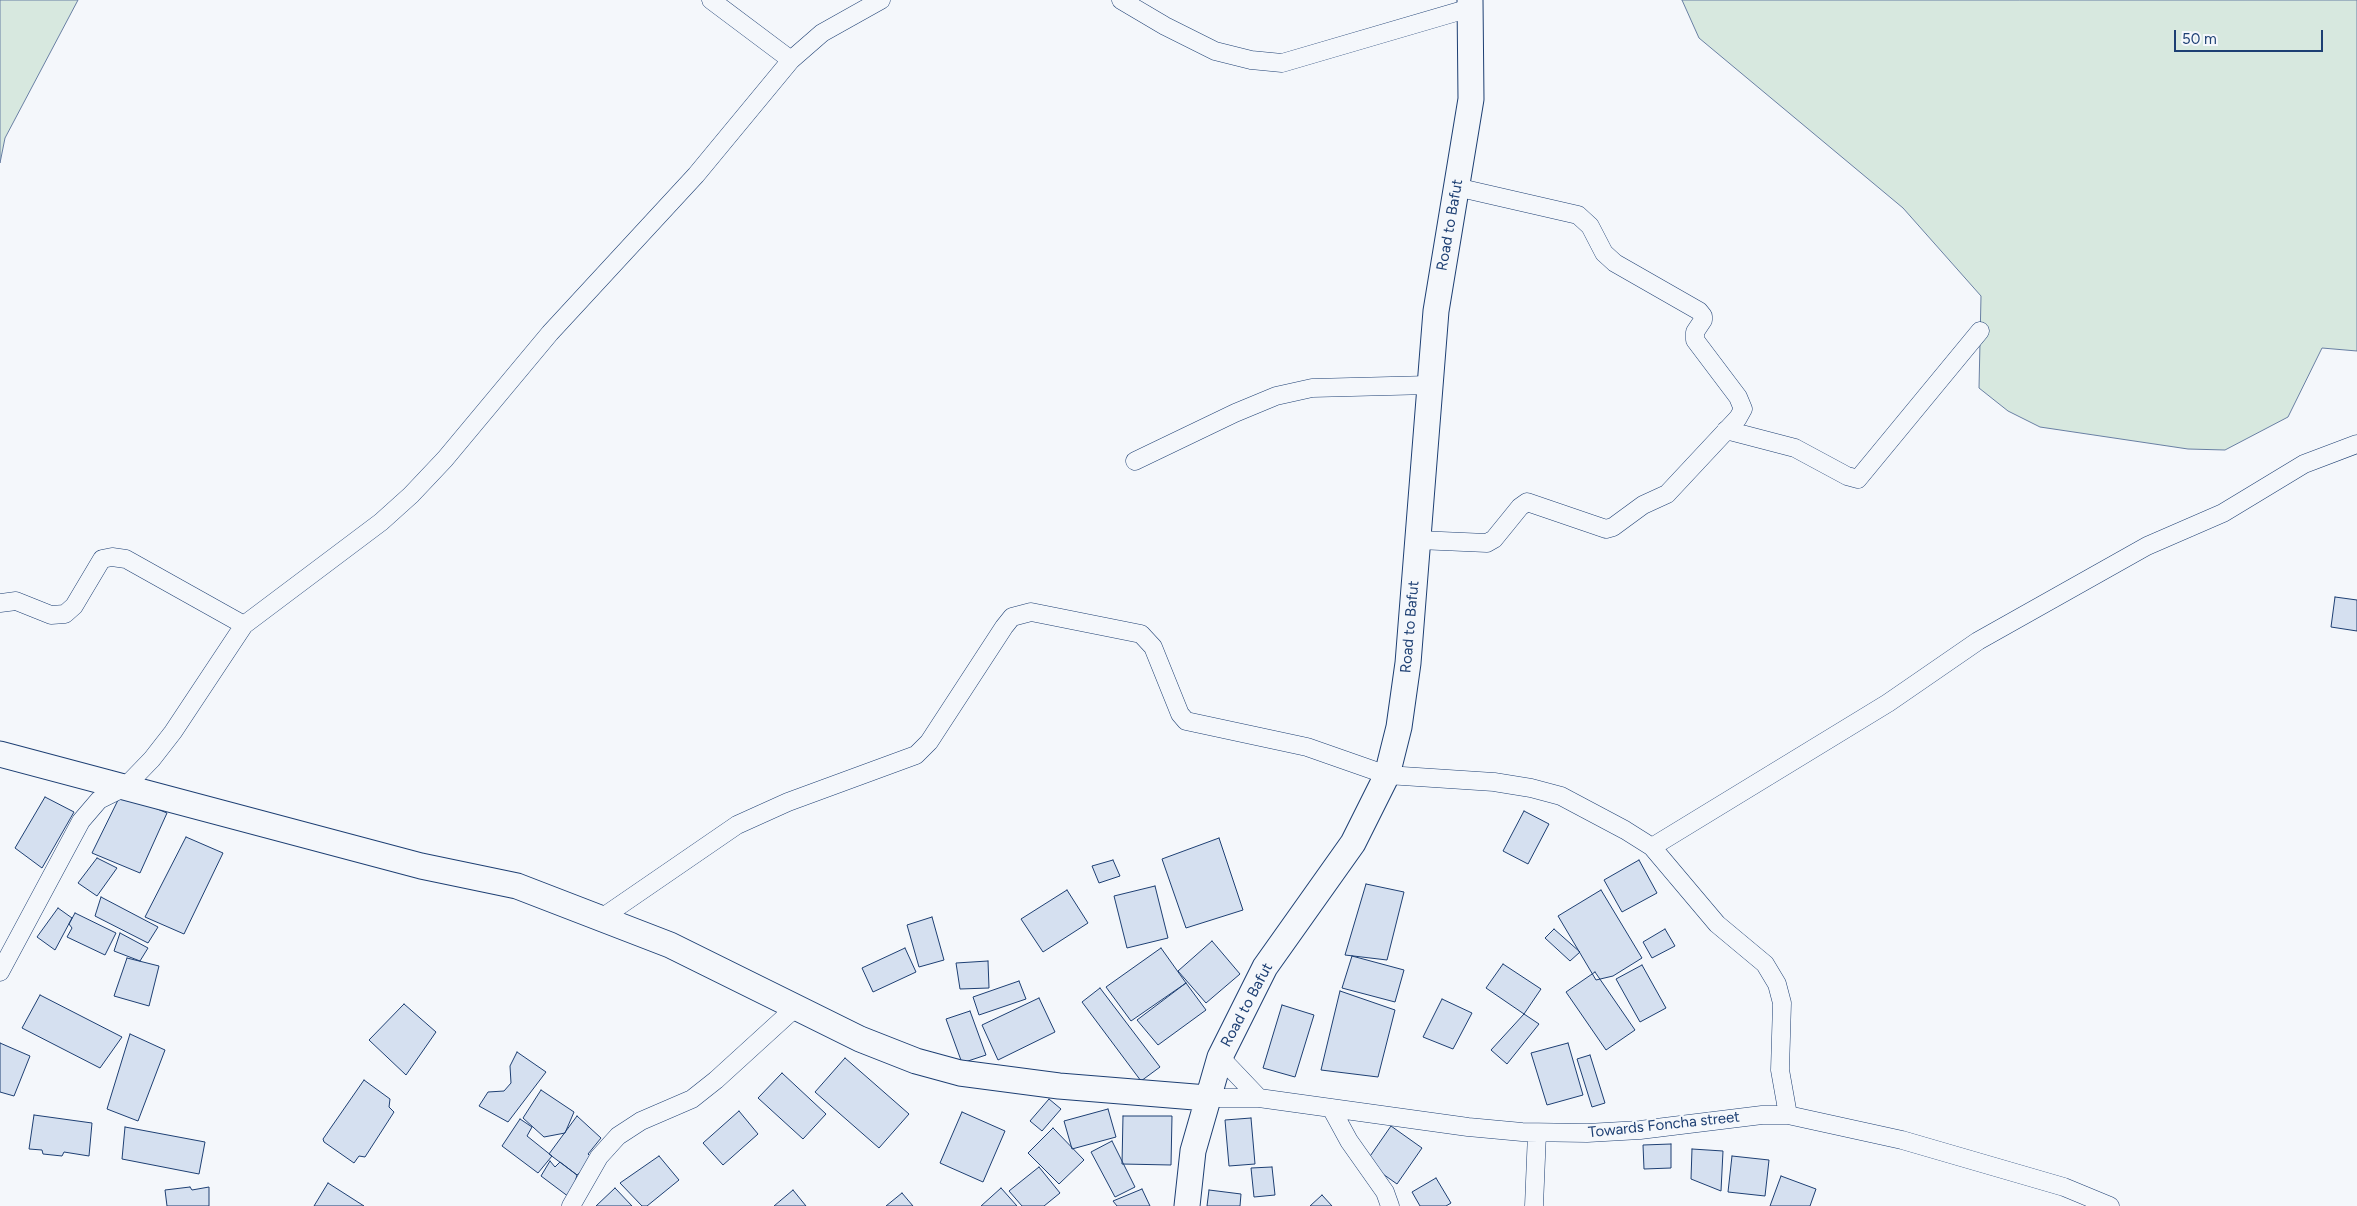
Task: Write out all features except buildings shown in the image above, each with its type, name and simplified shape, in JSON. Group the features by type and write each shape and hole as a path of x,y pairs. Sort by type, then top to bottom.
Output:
{"street":[{"path":"711,0 791,60"},
{"path":"0,972 81,821 99,800 125,788 173,732 244,625 380,522 411,495 445,459 550,333 696,175 791,60 822,33 881,0"},
{"path":"1121,0 1165,26 1215,51 1251,60 1282,62 1470,4"},
{"name":"Road to Bafut","path":"1187,1206 1194,1151 1220,1056 1265,967 1353,843 1387,775 1399,727 1408,663 1436,311 1471,99 1470,4"},
{"path":"1418,540 1487,543 1494,539 1520,507 1528,502 1606,529 1613,527 1643,505 1667,494 1738,418 1743,408 1738,397 1695,340 1694,332 1703,320 1699,310 1615,263 1604,252 1590,226 1578,215 1456,187"},
{"path":"1726,430 1795,448 1847,476 1858,479 1980,331"},
{"path":"1135,461 1235,413 1276,396 1312,388 1430,385"},
{"path":"1652,847 1888,703 1978,641 2147,546 2223,513 2304,464 2357,444"},
{"path":"0,604 16,601 51,615 65,614 74,606 102,559 112,557 126,559 244,625"},
{"path":"603,918 698,849 737,825 788,802 916,754 928,742 1012,617 1031,612 1141,634 1153,647 1180,714 1186,721 1307,747 1387,775 1494,782 1531,788 1561,796 1625,830 1652,847 1717,924 1765,964 1777,984 1782,1003 1780,1070 1788,1115"},
{"path":"0,754 421,866 517,886 670,945 860,1040 960,1073 1059,1086 1207,1098"},
{"path":"571,1206 599,1157 618,1136 641,1121 692,1099 716,1080 794,1008"},
{"path":"1220,1056 1258,1098"},
{"name":"Towards Foncha street","path":"1207,1098 1258,1098 1468,1127 1537,1133 1640,1130 1762,1115 1788,1115 1902,1140 2064,1187 2110,1206"},
{"path":"1331,1108 1349,1140 1385,1192 1390,1206"},
{"path":"1534,1206 1537,1133"}],"shaded area":[{"path":"0,0 78,0 5,138 0,163"},
{"path":"1682,0 2357,0 2357,351 2322,348 2288,417 2225,450 2188,449 2040,427 2008,411 1979,388 1981,296 1903,208 1699,38"}]}
